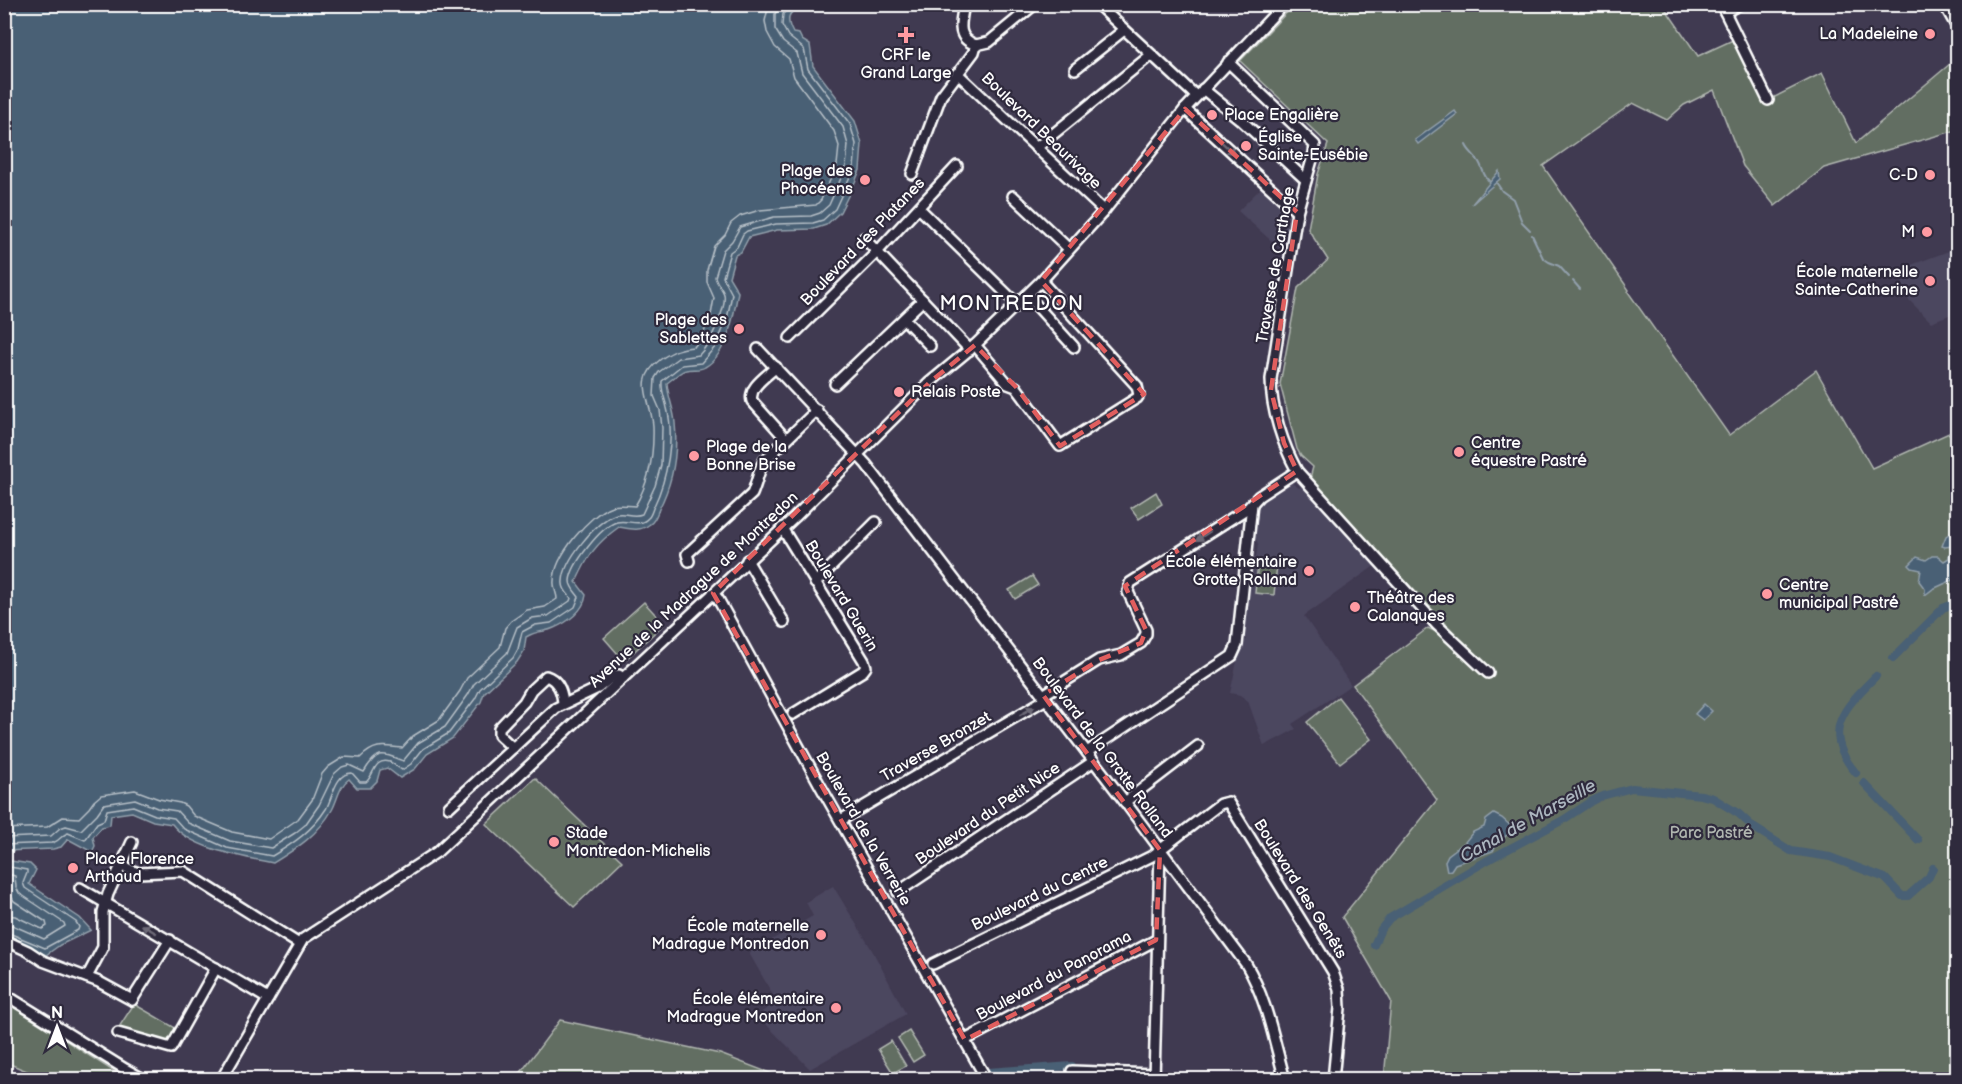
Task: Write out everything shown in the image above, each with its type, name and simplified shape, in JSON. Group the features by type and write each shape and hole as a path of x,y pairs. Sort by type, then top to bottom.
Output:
{"street":[{"path":"964,4 960,28 962,35 970,43 976,45 989,42 1035,4"},
{"path":"1097,4 1151,55 1200,93 1241,120 1306,180"},
{"path":"1284,4 1185,109 1297,212"},
{"path":"1740,4 1723,8 1768,100"},
{"path":"1944,4 1958,29"},
{"path":"1949,14 1956,4"},
{"path":"1075,69 1124,30"},
{"path":"912,174 941,96 974,52 976,45"},
{"path":"1036,148 1151,55"},
{"name":"Traverse de Carthage","path":"1228,62 1315,145 1297,212 1271,380 1271,390 1284,443 1297,471 1437,625 1488,673"},
{"name":"Boulevard Beaurivage","path":"957,73 1104,211"},
{"name":"Avenue de la Madrague de Montredon","path":"221,1080 299,944 308,935 434,855 623,678 782,528 928,383 972,348 1027,296 1104,211 1185,109"},
{"name":"Boulevard des Platanes","path":"790,338 878,251 957,166"},
{"path":"1013,196 1070,249"},
{"path":"922,211 1018,305"},
{"path":"864,238 1008,384 1016,387 1060,446 1139,395 1137,386 1041,280"},
{"path":"1027,296 1074,347"},
{"path":"835,384 924,300"},
{"path":"904,319 930,346"},
{"name":"Boulevard de la Grotte Rolland","path":"758,349 858,454 1094,761 1246,964 1256,981 1265,1005 1285,1080"},
{"path":"776,367 752,390 750,397 786,439"},
{"path":"689,561 687,554 752,494 756,486 758,471 764,461 817,410"},
{"path":"1045,697 1099,660 1121,655 1141,643 1146,630 1128,592 1130,583 1252,504 1259,496 1297,471"},
{"path":"1087,752 1232,656 1237,645 1252,504"},
{"path":"815,583 876,522"},
{"name":"Boulevard Guerin","path":"782,528 866,667 793,714"},
{"path":"747,560 784,622"},
{"name":"Boulevard de la Verrerie","path":"713,593 987,1080"},
{"path":"449,807 564,703 598,688 614,675 623,678"},
{"path":"513,748 499,735 499,728 546,676 560,686 564,703"},
{"name":"Traverse Bronzet","path":"841,820 1045,697"},
{"path":"1125,802 1198,746"},
{"name":"Boulevard du Petit Nice","path":"898,892 1094,761"},
{"name":"Boulevard des Genêts","path":"1160,850 1220,804 1228,802 1333,972 1339,989 1340,1008 1333,1080"},
{"path":"87,977 103,947 105,903 132,842"},
{"path":"1072,1071 1154,1077 1160,850"},
{"name":"Boulevard du Centre","path":"933,964 1160,850"},
{"path":"122,866 138,873 183,871 299,944"},
{"path":"80,888 268,999"},
{"path":"4,940 44,961 87,977 132,1000 170,940"},
{"name":"Boulevard du Panorama","path":"965,1040 1156,940"},
{"path":"118,1033 171,1048 216,968"},
{"path":"4,994 145,1080"}],"highlighted area":[{"path":"1185,109 1297,212 1271,390 1284,443 1297,471 1125,586 1146,630 1141,643 1099,660 1043,695 1160,850 1156,940 965,1040 713,593 929,383 975,345 1016,387 1060,446 1144,394 1041,281"}],"shaded area":[{"path":"1261,188 1291,215 1285,253 1238,211"},
{"name":"École maternelle Sainte-Catherine","path":"1957,248 1957,312 1931,322 1903,294 1903,268"},
{"path":"1292,483 1299,488 1302,486 1307,488 1376,565 1304,616 1351,685 1292,724 1296,729 1264,746 1248,701 1240,695 1230,693 1241,643 1246,640 1242,634 1249,574 1253,558 1256,558 1258,544 1255,536 1258,507"},
{"path":"833,886 872,950 906,1014 810,1069 757,1015 777,1002 749,953 813,916 806,902"}],"green space":[{"name":"Parc Pastré","path":"1294,5 1663,5 1698,56 1735,39 1765,102 1822,73 1856,143 1957,58 1957,130 1824,168 1775,206 1743,166 1714,90 1684,105 1667,120 1633,103 1543,166 1729,435 1816,370 1872,468 1949,433 1958,453 1957,1079 1384,1079 1391,1001 1342,917 1437,800 1353,685 1428,628 1468,647 1310,478 1313,467 1297,449 1280,384 1298,288 1328,260 1308,229 1318,174 1328,144 1240,61"},
{"path":"1156,492 1162,504 1139,519 1131,508"},
{"path":"1258,562 1277,564 1274,595 1255,593"},
{"path":"1032,576 1038,585 1015,599 1009,590"},
{"path":"644,602 664,624 624,661 604,638"},
{"path":"1338,697 1371,739 1340,763 1307,722"},
{"name":"Stade Montredon-Michelis","path":"535,778 622,861 574,907 486,824"},
{"path":"4,1001 118,1074 114,1079 46,1079 5,1062"},
{"path":"134,1004 177,1029 167,1046 117,1030"},
{"path":"560,1020 720,1054 775,1075 774,1080 516,1079"},
{"path":"909,1031 924,1055 913,1062 898,1038"},
{"path":"891,1041 906,1066 893,1073 878,1049"}],"water":[{"path":"4,5 821,5 795,10 789,18 789,25 793,33 799,34 802,40 810,45 813,66 855,121 862,144 860,170 840,212 826,225 814,229 777,230 749,237 741,252 735,255 729,277 738,292 732,323 724,344 713,361 705,367 679,373 667,383 675,423 676,446 668,489 655,519 646,527 639,529 619,527 598,545 576,582 586,595 579,611 559,626 526,637 524,651 517,662 484,693 481,702 453,738 427,754 415,769 400,778 387,768 380,770 377,781 370,788 357,788 349,779 343,785 332,810 314,834 273,863 233,855 204,846 181,833 172,824 153,821 132,812 111,815 110,825 102,827 93,837 95,846 92,852 68,839 61,847 53,849 5,851"},
{"path":"1455,111 1457,114 1418,144 1415,140"},
{"path":"1499,171 1500,179 1472,204"},
{"path":"1957,518 1957,578 1925,595 1925,589 1919,581 1921,570 1909,565 1917,557 1926,560 1932,556 1938,556 1944,561 1949,558 1949,554 1953,552 1952,546 1942,546 1946,536 1955,533 1954,522"},
{"path":"1704,704 1712,711 1703,720 1695,714"},
{"path":"1494,814 1513,828 1511,831 1493,851 1455,864 1451,870 1447,871 1445,861 1448,855 1465,842 1473,832 1484,827 1486,820"},
{"path":"4,860 30,864 36,870 29,884 80,918 91,930 60,945 46,955 5,936"}],"waterway":[{"path":"1466,145 1479,162 1489,181"},
{"path":"1496,182 1502,191 1513,199 1522,222 1530,230"},
{"path":"1532,235 1543,258 1559,266 1569,277"},
{"path":"1573,281 1580,289"},
{"name":"Canal de Marseille","path":"1893,658 1943,608 1958,602"},
{"name":"Canal de Marseille","path":"1856,773 1839,745 1840,721 1854,699 1876,676"},
{"name":"Canal de Marseille","path":"1864,783 1918,840"},
{"name":"Canal de Marseille","path":"1374,945 1381,929 1390,918 1488,860 1563,820 1592,801 1632,788 1713,798 1791,851 1830,857 1885,878 1902,896 1908,896 1929,877 1933,868"},
{"name":"Canal de Marseille","path":"988,1072 1072,1066"}],"place":[{"name":"La Madeleine","path":"1930,34"},
{"name":"CRF le Grand Large","path":"906,35"},
{"name":"Place Engalière","path":"1212,115"},
{"name":"Église Sainte-Eusébie","path":"1246,146"},
{"name":"C-D","path":"1930,175"},
{"name":"Plage des Phocéens","path":"865,180"},
{"name":"M","path":"1927,232"},
{"name":"École maternelle Sainte-Catherine","path":"1930,281"},
{"name":"Plage des Sablettes","path":"739,329"},
{"name":"Relais Poste","path":"899,392"},
{"name":"Centre équestre Pastré","path":"1459,452"},
{"name":"Plage de la Bonne Brise","path":"694,456"},
{"name":"École élémentaire Grotte Rolland","path":"1309,571"},
{"name":"Centre municipal Pastré","path":"1767,594"},
{"name":"Théâtre des Calanques","path":"1355,607"},
{"name":"Stade Montredon-Michelis","path":"554,842"},
{"name":"Place Florence Arthaud","path":"73,868"},
{"name":"École maternelle Madrague Montredon","path":"821,935"},
{"name":"École élémentaire Madrague Montredon","path":"836,1008"}],"district":[{"name":"MONTREDON","path":"1012,304"}]}
